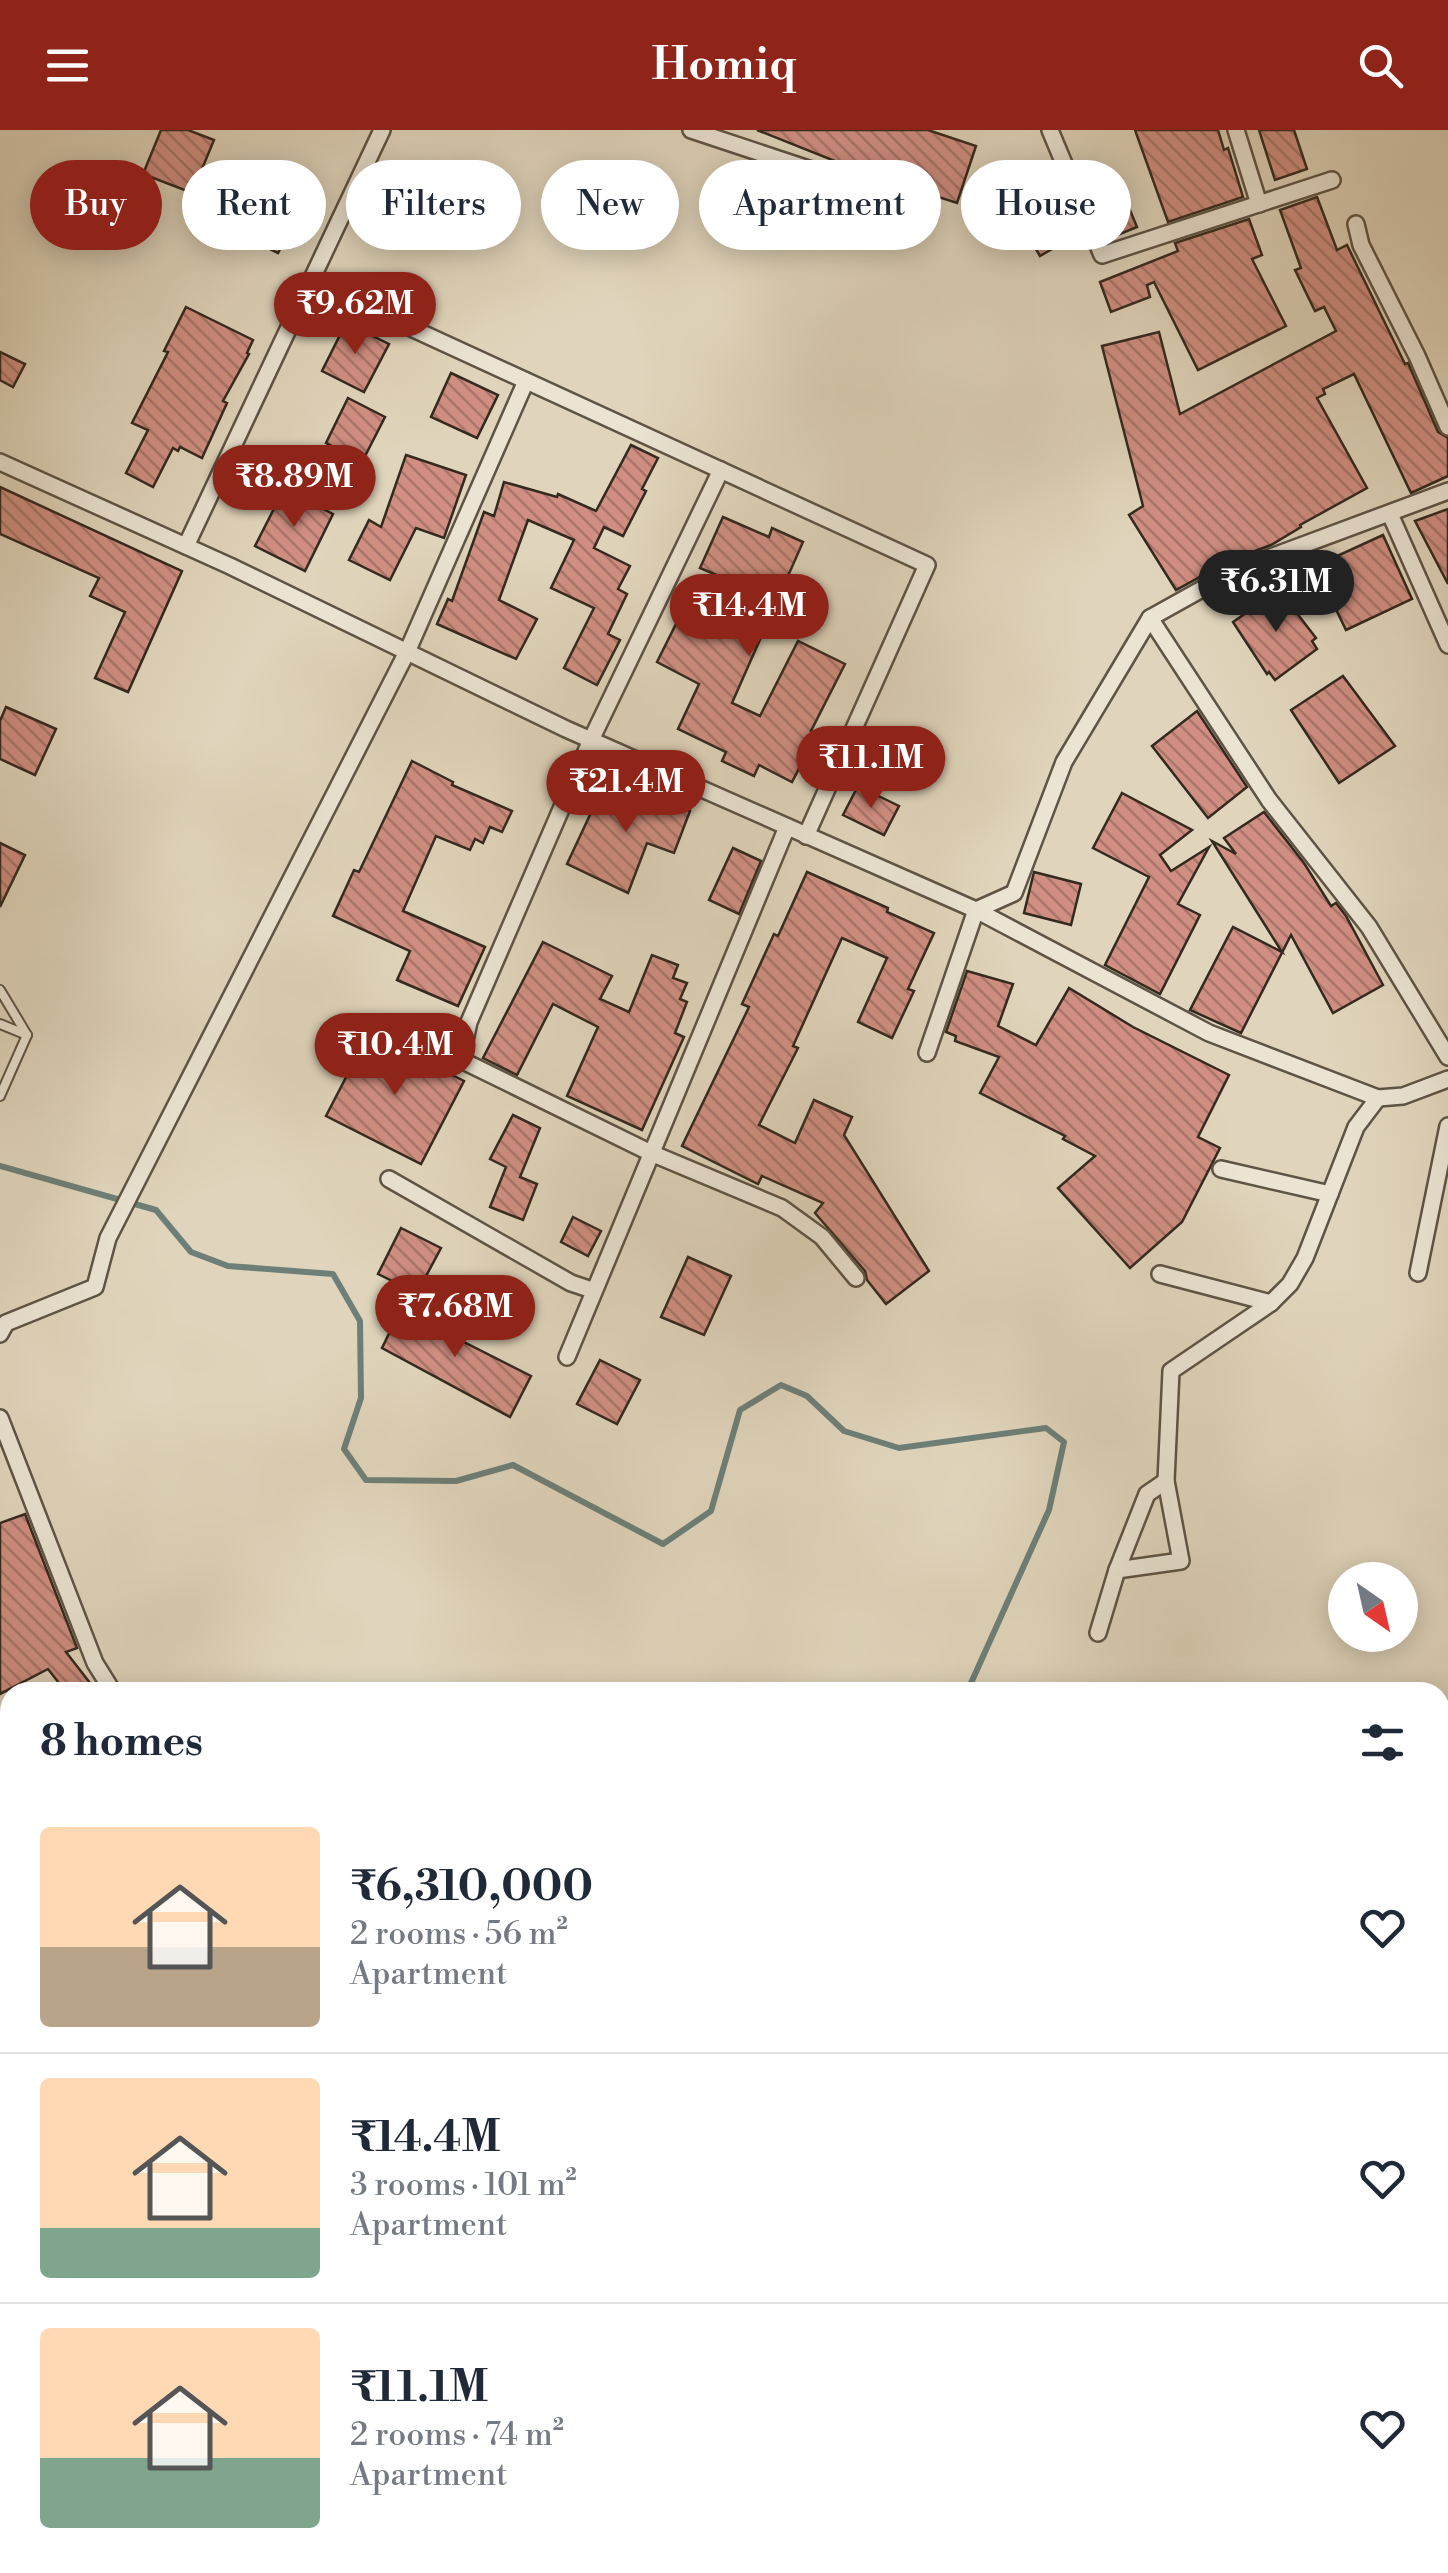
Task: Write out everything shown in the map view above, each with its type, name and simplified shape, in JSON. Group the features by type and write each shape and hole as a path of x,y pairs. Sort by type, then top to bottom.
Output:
{"street":[{"path":"186,546 382,130"},
{"path":"691,130 781,160"},
{"path":"1050,130 1102,255 1332,180"},
{"path":"1236,130 1259,204"},
{"path":"1356,224 1361,245 1418,356 1448,427"},
{"path":"310,282 926,565 806,836"},
{"path":"0,1334 6,1323 95,1287 108,1238 407,652 526,380"},
{"path":"0,462 186,546 592,740 976,910 1209,1034 1378,1098 1403,1096 1448,1078"},
{"path":"720,470 592,740 469,1022 461,1060 652,1153 782,1208 822,1236 856,1278"},
{"path":"927,1053 976,910 1014,892 1064,762 1150,618 1236,570 1448,491"},
{"path":"1390,514 1448,645"},
{"path":"1150,618 1269,800 1369,927 1448,1057"},
{"path":"567,1357 787,827"},
{"path":"1117,1570 1181,1561 1166,1481 1171,1371 1271,1303 1290,1284 1305,1258 1356,1126 1378,1098"},
{"path":"1418,1273 1448,1126"},
{"path":"1221,1169 1330,1194"},
{"path":"389,1179 571,1283 592,1290"},
{"path":"1160,1274 1271,1303"},
{"path":"0,1418 95,1663 107,1682"},
{"path":"1098,1633 1117,1570 1147,1494 1166,1481"}],"lane":[{"path":"0,990 27,1035"},
{"path":"0,1024 27,1035"},
{"path":"0,1096 27,1035"}],"building":[{"path":"161,130 188,130 214,140 206,160 182,160 182,189 162,181 162,160 149,160"},
{"path":"757,130 928,130 976,146 971,160 961,160 957,203 941,198 941,160 832,160"},
{"path":"1135,130 1218,130 1224,150 1228,148 1243,197 1168,222"},
{"path":"1259,130 1294,130 1307,169 1275,180"},
{"path":"1317,197 1337,250 1347,245 1405,364 1408,363 1438,432 1448,438 1448,476 1411,493 1354,374 1323,389 1325,394 1317,398 1367,488 1271,545 1231,560 1176,590 1129,515 1143,506 1102,346 1159,332 1180,414 1336,331 1324,307 1315,311 1295,270 1301,268 1280,210"},
{"path":"1249,219 1262,255 1252,259 1286,326 1198,370 1154,282 1147,285 1150,297 1111,312 1100,282 1178,251 1175,243"},
{"path":"186,307 253,340 223,401 227,403 202,458 180,447 178,451 173,448 153,487 126,473 148,430 132,423"},
{"path":"346,323 389,344 364,392 322,371"},
{"path":"0,352 25,364 13,387 0,380"},
{"path":"451,373 498,395 477,438 431,417"},
{"path":"348,398 385,417 362,462 326,443"},
{"path":"631,445 658,458 623,536 604,527 594,548 630,566 618,589 627,594 608,634 620,640 597,685 564,668 594,608 551,588 574,540 528,520 499,600 537,619 516,659 437,624 448,599 452,601 484,512 494,516 504,482 557,497 558,494 596,511"},
{"path":"406,455 466,475 444,538 416,528 390,580 349,560 369,520 381,527"},
{"path":"0,487 182,571 128,692 95,678 125,612 90,596 99,578 0,534"},
{"path":"284,489 333,514 305,571 255,546"},
{"path":"1448,509 1448,584 1415,521"},
{"path":"723,517 769,537 772,528 803,542 732,703 760,716 798,641 845,664 811,731 817,734 792,782 759,765 754,776 722,761 726,752 678,729 699,684 657,662 690,596 732,617 745,587 700,568"},
{"path":"1383,535 1412,599 1346,630 1315,566"},
{"path":"1279,590 1316,638 1312,641 1317,649 1275,680 1233,622"},
{"path":"1343,676 1395,746 1339,783 1291,710"},
{"path":"6,707 56,729 35,775 0,759 0,721"},
{"path":"1197,711 1247,787 1208,818 1152,746"},
{"path":"412,761 453,782 452,785 512,811 502,832 490,827 483,843 475,839 470,850 436,836 403,911 485,947 458,1006 397,980 410,951 333,916 354,870 359,872"},
{"path":"604,785 635,800 638,790 690,811 674,853 647,843 628,893 567,864"},
{"path":"858,786 899,806 884,835 843,815"},
{"path":"1122,793 1192,830 1160,855 1171,871 1209,847 1178,904 1200,915 1160,994 1105,965 1149,877 1093,848"},
{"path":"1264,812 1331,906 1336,903 1346,916 1383,985 1333,1013 1291,935 1241,1033 1190,1010 1233,927 1282,952 1212,841 1236,854 1224,838"},
{"path":"0,843 25,855 0,907"},
{"path":"733,848 761,861 739,914 709,900"},
{"path":"807,872 934,933 908,989 914,991 892,1038 858,1022 887,958 842,938 793,1046 798,1048 759,1125 795,1143 814,1100 852,1117 844,1135 929,1271 886,1304 867,1280 865,1271 815,1213 823,1203 762,1176 758,1184 682,1146 749,1007 742,1004"},
{"path":"1034,872 1081,884 1071,925 1024,913"},
{"path":"543,942 612,976 600,999 629,1012 652,955 678,965 673,978 687,983 680,999 687,1002 675,1033 684,1037 642,1130 567,1096 598,1027 553,1004 517,1075 483,1058"},
{"path":"967,971 1013,984 998,1026 1036,1045 1069,988 1133,1027 1229,1075 1198,1137 1220,1148 1182,1222 1130,1268 1058,1188 1095,1156 1063,1139 1065,1136 980,1093 999,1057 955,1041 956,1036 946,1032"},
{"path":"369,1033 464,1081 421,1164 326,1116"},
{"path":"513,1115 540,1128 520,1177 537,1184 523,1220 490,1207 506,1167 490,1159"},
{"path":"573,1217 601,1231 588,1256 561,1242"},
{"path":"401,1228 441,1248 417,1293 378,1274"},
{"path":"688,1257 731,1276 704,1335 661,1317"},
{"path":"404,1303 466,1334 462,1341 531,1376 510,1417 382,1348"},
{"path":"600,1360 640,1380 617,1424 577,1404"},
{"path":"25,1514 77,1648 66,1652 89,1682 58,1682 48,1669 23,1682 0,1682 0,1523"}],"waterway":[{"path":"0,1166 156,1210 191,1252 228,1266 333,1274 360,1321 361,1398 344,1449 366,1480 456,1481 513,1465 663,1544 711,1511 740,1410 781,1385 807,1396 844,1431 899,1448 1046,1428 1064,1442 1049,1510 972,1682"}]}
